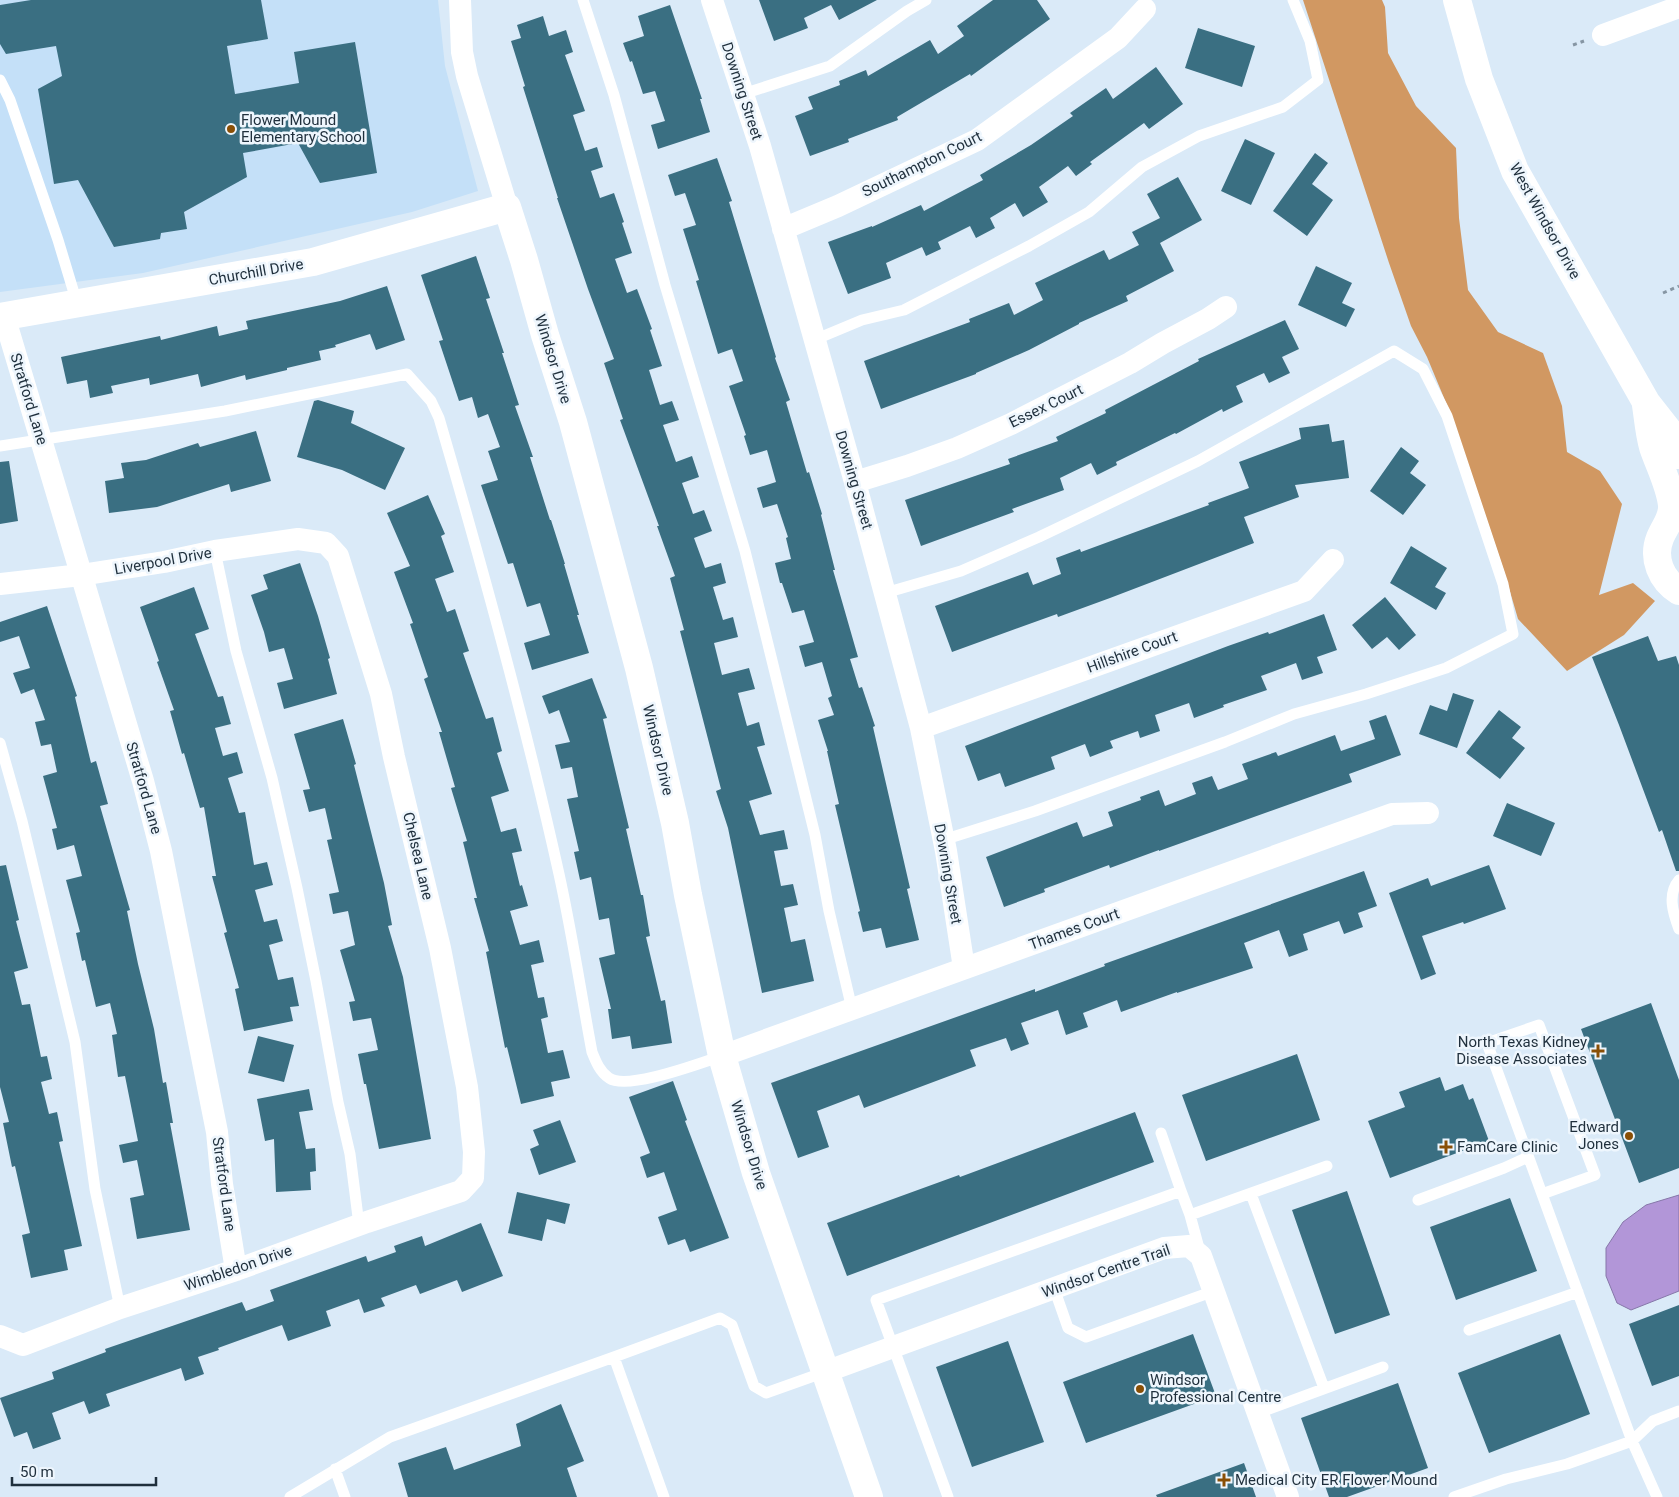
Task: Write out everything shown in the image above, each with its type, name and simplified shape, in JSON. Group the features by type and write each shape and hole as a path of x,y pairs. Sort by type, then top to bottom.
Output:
{"street":[{"name":"Windsor Drive","path":"460,0 462,52 468,76 545,336 573,422 639,668 675,823 722,1056 756,1173 869,1497"},
{"name":"Downing Street","path":"712,0 760,146 855,482 921,728 943,840 964,968"},
{"name":"West Windsor Drive","path":"1457,0 1479,79 1515,171 1646,402 1671,434 1679,455"},
{"path":"1603,35 1679,7"},
{"name":"Southampton Court","path":"783,229 838,206 977,140 1118,38 1145,10"},
{"name":"Churchill Drive","path":"2,316 314,262 507,208"},
{"name":"Essex Court","path":"855,482 957,448 1011,424 1130,363 1162,342 1208,319 1226,307"},
{"name":"Stratford Lane","path":"2,316 42,440 143,781 161,851 217,1132 222,1184 236,1270"},
{"name":"West Windsor Drive","path":"1646,402 1652,444 1672,505 1671,516 1673,521 1660,538 1658,544 1659,565 1664,577 1679,591"},
{"name":"Liverpool Drive","path":"0,584 81,575 164,562 215,551 298,539 326,543"},
{"name":"Chelsea Lane","path":"326,543 338,556 381,694 394,757 440,948 467,1087 474,1152 473,1178"},
{"name":"Hillshire Court","path":"921,728 1304,591 1333,560"},
{"name":"Thames Court","path":"722,1056 1392,814 1428,813"},
{"name":"Wimbledon Drive","path":"0,1336 23,1345 120,1308 236,1270 359,1225 461,1191 473,1178"},
{"name":"Windsor Centre Trail","path":"826,1372 1164,1248 1189,1246 1201,1256"},
{"path":"1201,1256 1288,1497"}],"lane":[{"path":"583,0 614,95 665,285 745,551 816,835 829,911 852,1009"},
{"path":"743,94 830,66 907,11 926,0"},
{"path":"814,340 862,320 904,310 1029,246 1089,212 1142,167 1199,136 1283,106 1318,80 1310,41 1293,0"},
{"path":"0,80 13,109 58,240 77,303"},
{"path":"884,592 961,571 1039,537 1198,461 1394,351 1423,369 1447,416 1503,584 1513,634 1446,668 1366,694 1294,714 1225,742 1035,811 943,840"},
{"path":"0,446 225,411 407,374 431,401 439,418 479,554 560,876 592,1052 598,1068 609,1079 625,1083 643,1080 722,1056"},
{"path":"215,551 236,651 272,778 299,897 338,1102 350,1154 359,1225"},
{"path":"0,743 22,821 75,1042 96,1189 120,1308"},
{"path":"1679,880 1672,893 1672,911 1679,929"},
{"path":"1542,1194 1595,1175 1539,1025 1487,1044 1632,1441 1657,1497"},
{"path":"1160,1133 1190,1215 1201,1256"},
{"path":"1418,1200 1504,1168 1528,1157"},
{"path":"1190,1215 1327,1166"},
{"path":"948,1497 876,1300 1181,1191"},
{"path":"1251,1194 1324,1388"},
{"path":"1054,1288 1068,1328 1086,1337 1214,1291"},
{"path":"1469,1330 1578,1292"},
{"path":"290,1497 390,1438 720,1318 732,1324 754,1386 766,1393 826,1372"},
{"path":"614,1358 664,1497"},
{"path":"1258,1413 1383,1366"},
{"path":"1454,1497 1506,1479 1567,1464 1632,1441 1653,1421 1679,1411"},
{"path":"335,1469 345,1497"}],"path":[{"path":"1663,293 1679,286"}],"shaded area":[{"name":"Flower Mound Elementary School","path":"0,0 438,0 445,66 478,191 412,212 143,273 0,292"},
{"path":"1303,0 1382,0 1385,7 1388,53 1416,106 1456,148 1459,218 1468,290 1498,332 1543,353 1562,406 1567,452 1600,471 1622,504 1599,595 1633,583 1655,601 1624,635 1567,671 1518,619 1504,571 1454,422 1427,357 1411,326 1389,263"},
{"path":"1679,1195 1679,1291 1631,1310 1617,1303 1606,1276 1606,1248 1623,1222 1646,1205"}],"building":[{"path":"31,0 261,0 268,39 227,46 235,94 299,83 294,52 355,42 377,173 320,183 298,143 243,153 247,177 184,212 187,229 161,233 160,239 114,247 78,180 54,184 38,89 62,76 56,46 6,54 0,44 0,5"},
{"path":"759,0 877,0 839,20 831,5 804,18 808,28 774,41"},
{"path":"993,0 1037,0 1050,19 971,76 970,74 897,117 898,120 848,139 849,142 810,156 795,116 813,109 808,97 840,85 839,81 866,70 868,76 930,40 938,54 964,36 957,26"},
{"path":"670,5 702,99 700,99 710,132 658,149 651,125 665,121 655,91 643,94 632,61 630,62 623,43 644,36 638,16"},
{"path":"543,16 549,36 566,30 573,52 565,55 585,111 573,115 585,151 597,147 603,167 591,171 600,198 614,193 624,222 622,223 632,253 615,259 627,293 637,289 652,329 650,330 662,366 649,370 660,405 672,401 679,420 663,425 676,462 692,456 699,477 682,483 693,514 704,510 712,531 694,538 705,568 721,563 726,583 713,587 723,620 733,617 738,637 714,643 722,675 749,668 755,689 738,693 747,726 759,722 765,745 757,747 772,794 749,801 760,835 784,830 788,849 774,851 781,886 793,884 798,905 784,908 791,942 805,939 814,981 762,993 728,828 716,791 721,789 680,631 684,630 670,578 675,576 657,526 659,526 620,420 623,419 604,363 614,359 557,198 511,41 521,38 517,25"},
{"path":"1198,28 1255,46 1242,87 1185,68"},
{"path":"1156,67 1183,104 1149,129 1144,123 1090,162 1092,164 1076,176 1068,166 1039,187 1048,202 1023,217 1015,203 990,218 995,228 976,238 970,226 938,242 941,249 926,256 922,247 886,263 891,278 848,294 828,242 872,227 921,205 924,211 983,180 980,175 1031,145 1073,116 1070,113 1106,88 1113,99"},
{"path":"1245,139 1275,153 1251,205 1221,191"},
{"path":"1315,153 1328,163 1312,184 1333,200 1307,236 1273,211"},
{"path":"717,158 732,201 729,202 775,358 790,400 786,402 807,473 809,472 822,514 835,570 833,570 858,657 850,659 859,688 862,687 875,726 873,727 910,888 907,889 919,940 886,948 881,928 863,932 858,912 860,911 835,805 839,804 828,751 818,720 834,715 828,698 832,696 822,662 805,667 799,646 814,642 804,610 792,613 782,583 780,583 775,563 791,559 786,538 788,537 777,504 763,508 757,488 776,482 767,450 750,455 744,436 746,435 729,386 743,381 732,349 718,354 696,281 699,280 683,229 696,225 685,193 675,196 668,175"},
{"path":"1178,177 1202,220 1160,243 1174,271 1126,296 1128,301 1079,323 1029,350 976,374 881,409 864,361 970,322 969,319 1009,303 1014,315 1043,300 1035,283 1104,250 1109,260 1139,245 1132,232 1160,218 1147,194"},
{"path":"476,256 490,298 486,299 519,405 515,406 533,457 530,457 565,564 579,615 577,615 589,653 532,670 524,643 550,635 540,603 527,607 513,563 508,564 481,485 498,480 488,451 500,447 488,414 478,418 472,397 459,401 439,341 443,340 421,275"},
{"path":"1316,266 1352,283 1342,303 1355,309 1346,327 1298,305"},
{"path":"387,286 405,340 376,350 370,334 335,345 336,347 319,351 321,360 246,380 245,375 201,387 198,374 150,385 149,378 111,386 113,393 90,398 87,380 67,384 61,357 160,336 161,340 217,326 219,336 248,329 246,321 340,301"},
{"path":"1285,320 1299,349 1282,357 1290,373 1269,383 1264,373 1236,386 1243,402 1223,412 1222,409 1176,434 1116,462 1117,465 1097,475 1091,463 1060,478 1064,490 1012,509 1014,512 921,546 905,500 1010,464 1008,459 1058,441 1056,437 1106,413 1105,410 1199,361 1198,359"},
{"path":"318,400 354,411 351,423 405,448 385,490 342,470 297,457 314,401"},
{"path":"1329,424 1332,442 1344,440 1349,478 1295,485 1299,497 1244,517 1254,543 1058,617 1057,614 952,652 935,606 1028,572 1033,585 1061,574 1056,558 1080,549 1081,552 1209,505 1208,503 1249,488 1239,462 1301,439 1299,428"},
{"path":"256,431 271,481 231,492 229,484 157,507 109,513 105,481 124,478 121,463 146,460 198,443 200,447"},
{"path":"1401,447 1419,461 1410,473 1426,485 1403,515 1370,491"},
{"path":"9,461 18,521 0,524 0,462"},
{"path":"428,495 445,534 441,536 454,572 435,579 447,612 455,609 469,651 463,653 486,719 493,717 502,751 497,753 509,791 491,797 501,832 516,828 522,851 512,853 520,886 522,885 528,906 510,911 520,945 539,940 544,962 531,965 538,998 544,997 548,1017 541,1019 548,1053 563,1050 570,1078 551,1082 554,1096 521,1104 507,1047 505,1048 486,952 489,951 474,898 477,898 463,842 467,841 451,788 455,787 439,732 442,732 424,679 428,677 410,624 413,623 394,572 410,566 387,513"},
{"path":"1411,546 1447,568 1435,587 1446,593 1436,610 1390,583"},
{"path":"300,563 330,658 328,659 337,694 284,709 277,683 293,679 284,648 269,652 251,595 268,589 263,575"},
{"path":"194,587 209,629 195,634 218,697 223,696 231,724 215,728 223,756 237,752 243,773 228,778 239,813 245,812 254,865 267,862 273,885 255,890 264,922 277,919 283,941 269,945 278,980 293,977 299,1006 290,1007 293,1021 244,1031 235,989 239,988 224,933 227,932 212,876 216,876 204,807 200,808 184,753 182,754 170,711 174,710 140,607"},
{"path":"1385,597 1416,635 1399,650 1387,637 1372,649 1352,625"},
{"path":"47,606 77,696 75,697 91,763 96,761 108,804 100,806 130,910 127,911 138,964 154,1029 163,1083 166,1082 173,1123 170,1123 190,1230 137,1239 130,1198 144,1195 137,1160 123,1163 119,1145 138,1141 125,1076 118,1077 112,1035 117,1034 110,1003 96,1007 85,960 82,961 76,933 80,932 66,880 82,876 74,845 57,850 52,829 57,828 43,776 57,772 51,744 41,746 35,722 45,720 34,689 21,694 13,673 30,668 19,636 0,642 0,622"},
{"path":"1324,614 1337,650 1317,657 1323,673 1302,680 1296,663 1261,676 1267,690 1223,705 1224,707 1194,718 1189,703 1155,715 1160,731 1140,738 1138,731 1110,741 1113,748 1090,757 1085,744 1051,757 1055,769 1005,787 1000,773 978,781 965,746 1228,646 1268,632 1269,634"},
{"path":"1648,636 1658,661 1676,656 1679,665 1679,871 1676,871 1662,830 1659,832 1592,657"},
{"path":"592,678 607,718 603,719 629,828 626,829 641,895 643,895 650,936 646,937 661,1001 665,1000 672,1043 632,1049 630,1036 612,1039 608,1009 611,1009 599,958 615,954 609,918 599,920 591,877 580,880 574,852 579,851 567,799 578,797 572,767 561,769 555,745 570,742 559,710 549,714 542,696"},
{"path":"1453,693 1474,700 1457,748 1419,734 1430,705 1447,711"},
{"path":"1499,710 1521,727 1512,738 1525,748 1500,779 1466,753"},
{"path":"1386,715 1401,755 1349,774 1352,782 1110,868 1109,865 1044,889 1045,892 1004,907 986,857 1077,822 1083,837 1113,826 1108,812 1141,800 1140,797 1159,790 1165,806 1196,794 1192,783 1212,776 1218,790 1248,779 1242,764 1276,752 1278,756 1335,735 1341,751 1375,739 1369,721"},
{"path":"343,719 356,764 354,765 384,883 392,925 388,926 403,977 431,1139 379,1149 358,1054 378,1050 371,1018 353,1021 349,1002 355,1001 340,950 355,945 348,911 333,914 329,894 339,892 327,840 332,839 325,808 309,812 303,790 310,789 294,734"},
{"path":"1507,803 1555,823 1541,856 1493,836"},
{"path":"6,865 19,920 16,921 28,968 14,972 22,1005 30,1004 41,1057 47,1056 52,1079 41,1082 49,1114 57,1112 63,1141 59,1142 82,1246 64,1250 68,1270 31,1278 22,1235 30,1233 15,1166 12,1167 3,1123 9,1122 0,1087 0,866"},
{"path":"1489,865 1506,909 1422,936 1436,974 1421,980 1389,893 1428,878 1431,886"},
{"path":"1364,871 1377,906 1358,913 1363,927 1344,934 1339,921 1303,934 1308,950 1289,957 1279,930 1244,943 1253,968 1121,1012 1117,1000 1083,1013 1088,1027 1066,1035 1058,1010 1021,1023 1029,1044 1011,1051 1006,1038 970,1050 976,1066 864,1108 859,1095 817,1111 829,1147 798,1158 771,1083 1035,989 1035,992 1105,966 1104,964"},
{"path":"1651,1003 1679,1080 1679,1168 1639,1183 1581,1029"},
{"path":"258,1036 294,1045 284,1082 248,1073"},
{"path":"1297,1054 1320,1120 1206,1161 1182,1095"},
{"path":"1440,1077 1445,1091 1463,1084 1469,1100 1473,1098 1489,1141 1390,1178 1368,1121 1405,1107 1399,1092"},
{"path":"673,1081 687,1120 685,1121 729,1238 690,1252 685,1239 668,1245 658,1217 677,1210 664,1172 647,1178 640,1157 650,1153 629,1097"},
{"path":"309,1089 313,1110 299,1112 306,1149 315,1148 316,1171 310,1172 311,1190 276,1192 274,1139 265,1141 257,1099"},
{"path":"1135,1112 1154,1162 847,1276 827,1223 959,1175 960,1177"},
{"path":"560,1120 576,1162 539,1175 530,1149 539,1145 533,1130"},
{"path":"1347,1191 1390,1315 1335,1334 1292,1210"},
{"path":"517,1192 570,1204 565,1224 547,1219 542,1241 508,1233"},
{"path":"1510,1198 1537,1271 1456,1300 1430,1227"},
{"path":"481,1223 503,1276 462,1292 457,1280 420,1294 416,1285 381,1298 385,1306 364,1313 359,1299 326,1311 331,1326 288,1341 282,1325 198,1357 204,1374 185,1381 181,1368 106,1394 110,1406 89,1414 84,1401 52,1413 61,1439 33,1449 27,1432 14,1437 0,1398 54,1379 52,1372 106,1352 105,1349 242,1302 246,1311 274,1301 270,1290 366,1256 368,1262 396,1252 394,1246 422,1236 425,1246"},
{"path":"1679,1305 1679,1376 1652,1386 1629,1324"},
{"name":"Windsor Professional Centre","path":"1193,1334 1216,1396 1086,1443 1063,1382"},
{"path":"1560,1334 1590,1414 1489,1453 1458,1373"},
{"path":"1008,1341 1044,1442 972,1467 936,1367"},
{"path":"1398,1383 1428,1468 1347,1497 1329,1497 1301,1418"},
{"path":"561,1404 584,1461 567,1468 577,1497 408,1497 398,1463 446,1447 454,1470 521,1446 516,1424"},
{"name":"Medical City ER Flower Mound","path":"1244,1463 1256,1497 1157,1497 1156,1495"}],"place":[{"name":"Flower Mound Elementary School","path":"231,129"},
{"name":"North Texas Kidney Disease Associates","path":"1598,1051"},
{"name":"Edward Jones","path":"1629,1136"},
{"name":"FamCare Clinic","path":"1446,1147"},
{"name":"Windsor Professional Centre","path":"1140,1389"},
{"name":"Medical City ER Flower Mound","path":"1224,1480"}]}
